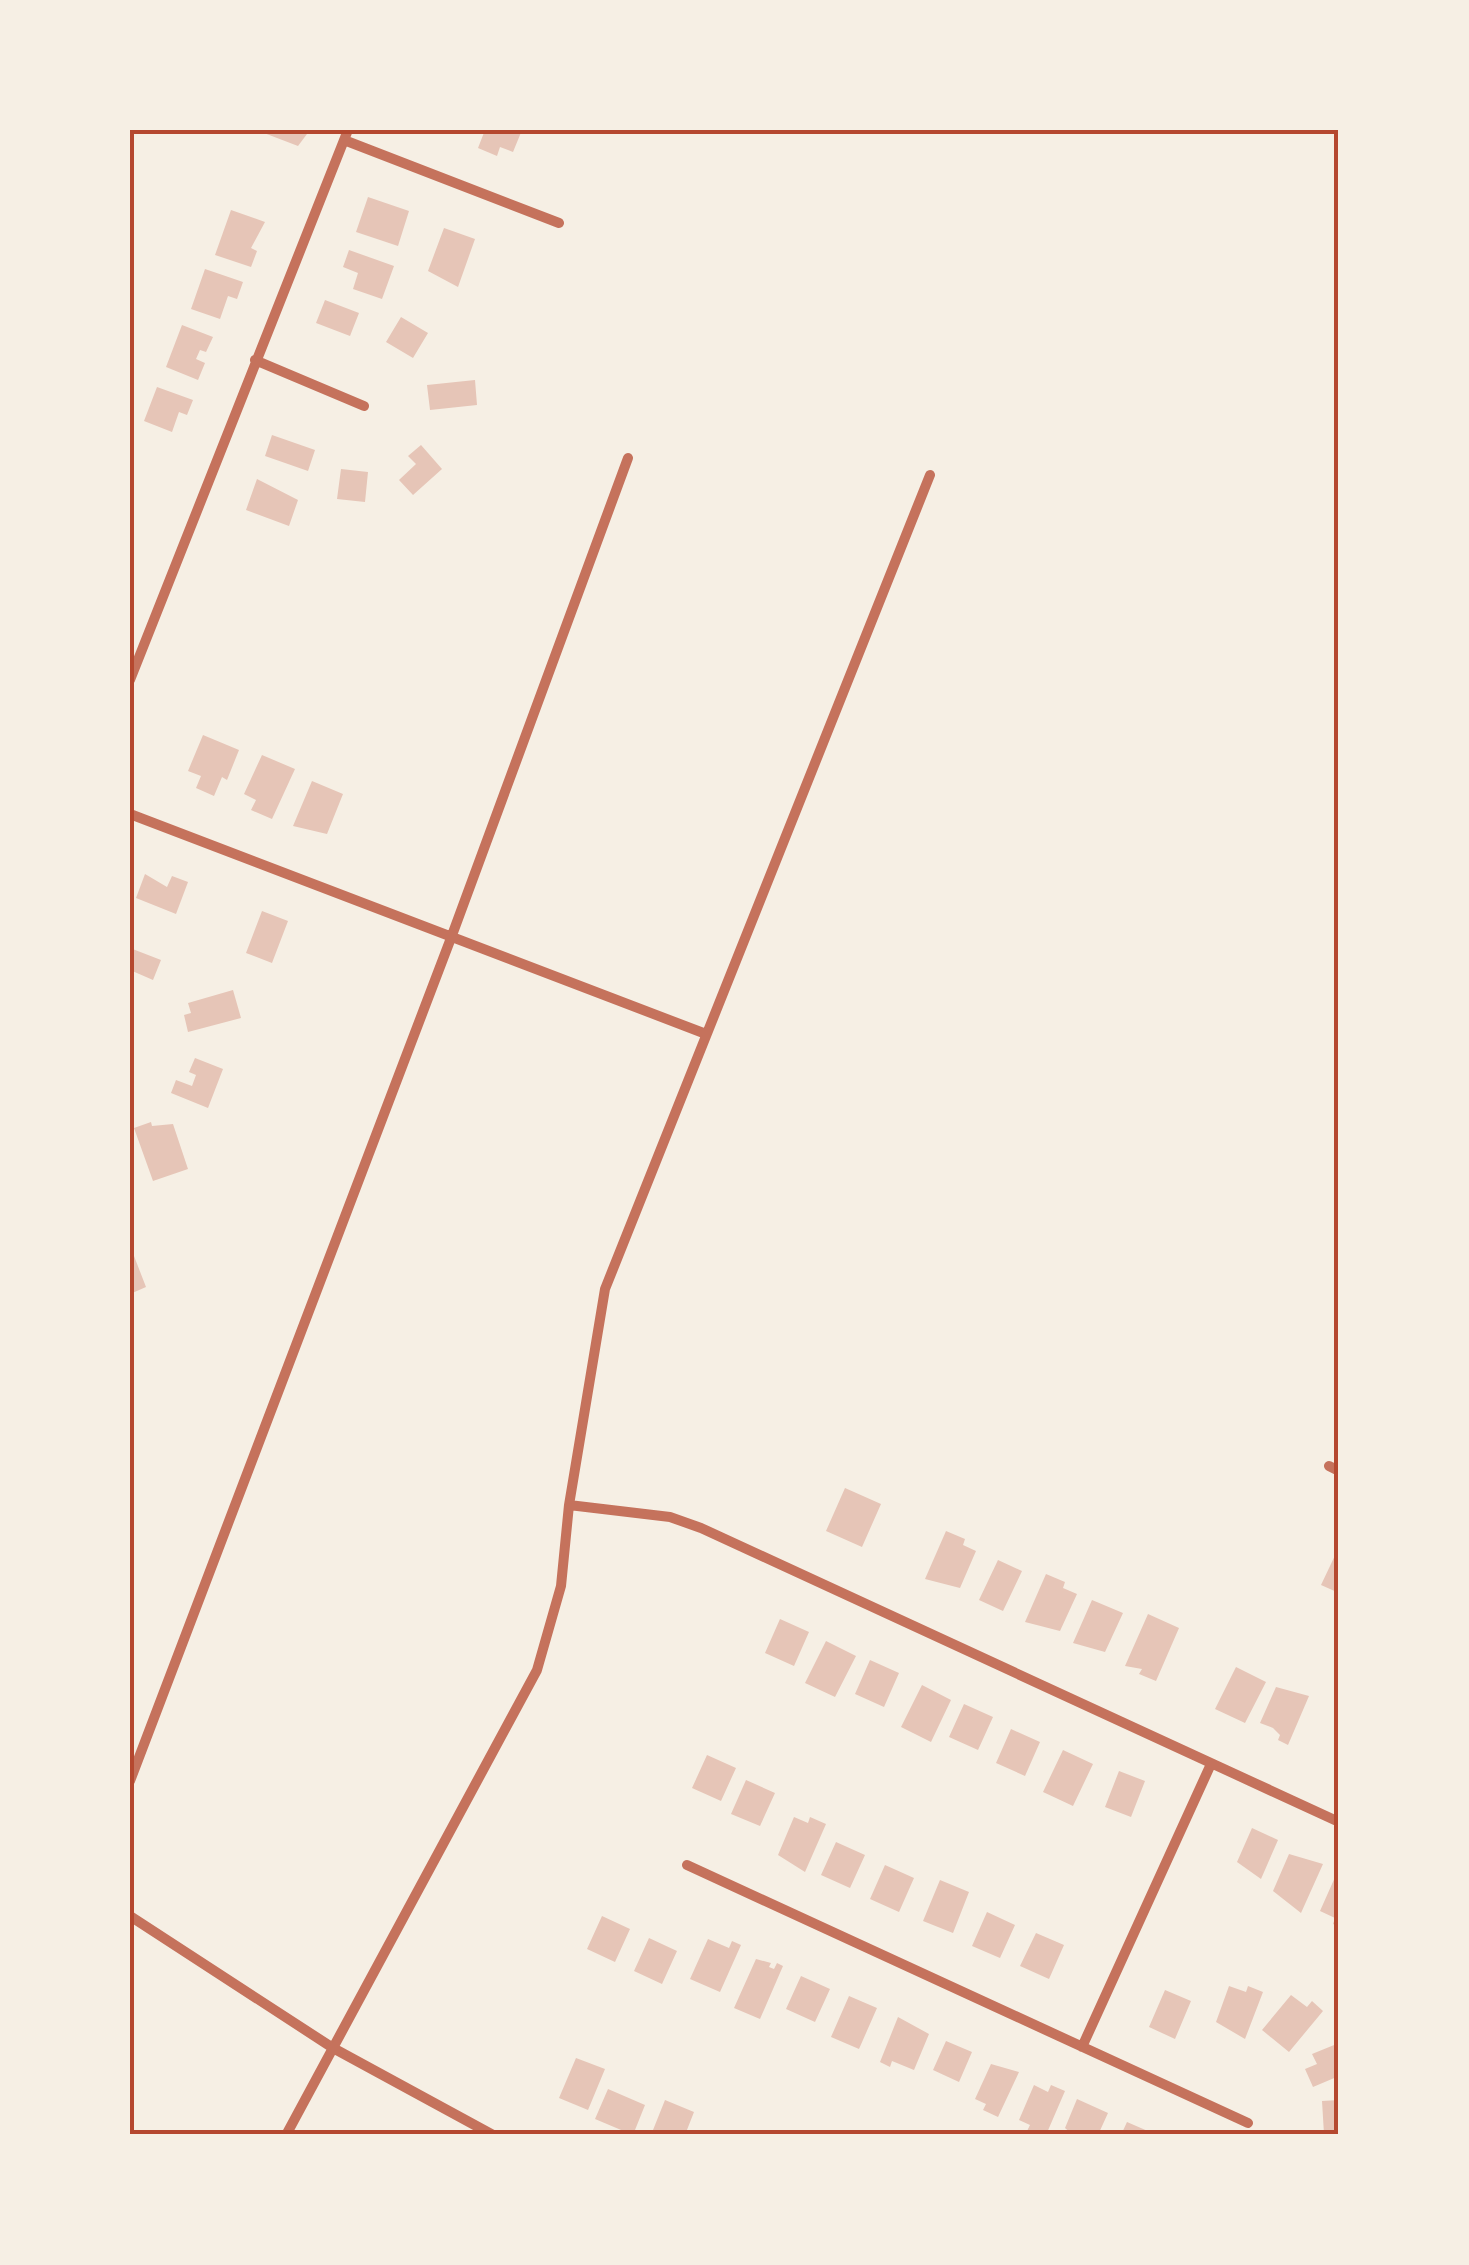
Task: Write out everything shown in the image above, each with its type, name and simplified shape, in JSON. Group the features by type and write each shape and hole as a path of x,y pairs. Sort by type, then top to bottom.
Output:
{"street":[{"path":"130,680 346,135 559,223"},
{"path":"256,360 364,406"},
{"path":"130,1781 451,938 628,458"},
{"path":"286,2135 536,1670 562,1586 569,1505 605,1289 930,475"},
{"path":"130,814 706,1034"},
{"path":"569,1505 670,1518 702,1528 1339,1822"},
{"path":"1082,2047 1211,1764"},
{"path":"687,1865 1248,2123"},
{"path":"130,1916 334,2048 493,2135"}],"building":[{"path":"310,130 298,146 264,133"},
{"path":"485,130 522,130 513,152 500,147 497,156 478,148"},
{"path":"368,197 409,211 398,246 356,232"},
{"path":"231,210 265,222 251,248 257,251 251,267 215,255"},
{"path":"444,228 475,239 458,287 428,271"},
{"path":"349,250 394,266 382,299 353,289 358,273 343,267"},
{"path":"205,269 243,282 237,299 228,296 220,319 191,309"},
{"path":"325,300 359,313 350,336 316,323"},
{"path":"401,317 428,333 413,358 386,342"},
{"path":"182,325 213,337 206,352 200,350 196,359 205,363 198,380 166,367"},
{"path":"475,380 477,405 430,410 427,385"},
{"path":"157,387 193,400 187,415 179,412 172,432 144,421"},
{"path":"272,435 315,450 308,471 265,456"},
{"path":"421,445 442,469 413,495 399,480 416,464 408,456"},
{"path":"341,469 368,472 365,502 337,499"},
{"path":"257,479 298,500 289,526 246,510"},
{"path":"203,735 239,750 227,780 222,777 214,796 196,788 201,776 188,771"},
{"path":"262,755 295,769 272,819 251,810 256,800 244,794"},
{"path":"312,781 343,794 327,834 293,826"},
{"path":"145,874 167,887 172,876 188,882 176,914 136,898"},
{"path":"262,911 288,921 272,963 246,953"},
{"path":"130,948 161,960 153,980 130,970"},
{"path":"233,990 241,1018 188,1032 184,1015 191,1013 188,1003"},
{"path":"195,1058 223,1069 208,1108 171,1093 176,1080 192,1086 196,1075 189,1072"},
{"path":"151,1122 152,1126 173,1124 188,1169 153,1181 134,1128"},
{"path":"134,1256 146,1287 130,1294 130,1257"},
{"path":"845,1488 881,1504 862,1547 826,1531"},
{"path":"946,1531 965,1539 963,1545 976,1551 960,1588 925,1579"},
{"path":"1339,1547 1339,1593 1321,1585"},
{"path":"998,1560 1022,1571 1003,1611 979,1600"},
{"path":"1046,1574 1065,1582 1063,1588 1077,1594 1060,1631 1025,1622"},
{"path":"1092,1600 1123,1613 1105,1652 1073,1643"},
{"path":"1148,1614 1179,1628 1156,1681 1139,1674 1142,1669 1125,1666"},
{"path":"780,1619 809,1632 794,1666 765,1653"},
{"path":"826,1641 856,1656 835,1697 805,1683"},
{"path":"870,1660 899,1673 884,1707 855,1694"},
{"path":"1236,1667 1266,1682 1245,1723 1215,1709"},
{"path":"922,1685 951,1700 931,1742 901,1727"},
{"path":"1276,1687 1309,1696 1288,1745 1278,1740 1280,1735 1273,1728 1260,1723"},
{"path":"964,1704 993,1717 978,1750 949,1737"},
{"path":"1011,1729 1040,1742 1025,1776 996,1763"},
{"path":"1063,1750 1093,1764 1073,1806 1043,1792"},
{"path":"707,1755 736,1768 721,1801 692,1788"},
{"path":"1119,1771 1145,1781 1131,1817 1105,1807"},
{"path":"746,1780 775,1793 760,1826 731,1814"},
{"path":"794,1817 808,1823 810,1817 826,1824 805,1872 778,1855"},
{"path":"1252,1828 1278,1840 1261,1879 1237,1862"},
{"path":"836,1842 865,1855 850,1888 821,1875"},
{"path":"1289,1854 1323,1864 1301,1913 1273,1891"},
{"path":"885,1865 914,1878 899,1912 870,1899"},
{"path":"1336,1875 1339,1927 1333,1924 1335,1918 1320,1911"},
{"path":"940,1880 969,1892 953,1933 923,1921"},
{"path":"987,1912 1015,1925 1000,1958 972,1946"},
{"path":"602,1916 630,1929 615,1962 587,1949"},
{"path":"1036,1933 1064,1945 1049,1979 1020,1966"},
{"path":"649,1938 677,1951 662,1984 634,1971"},
{"path":"708,1939 729,1948 732,1941 741,1945 720,1992 690,1979"},
{"path":"756,1959 771,1963 769,1967 774,1969 777,1963 783,1966 760,2019 734,2008"},
{"path":"801,1976 830,1989 815,2022 786,2009"},
{"path":"1229,1986 1246,1992 1248,1986 1263,1992 1245,2039 1216,2022"},
{"path":"1165,1990 1191,2001 1175,2039 1149,2027"},
{"path":"1291,1995 1307,2007 1312,2001 1323,2011 1289,2052 1262,2030"},
{"path":"849,1996 877,2008 859,2049 831,2037"},
{"path":"898,2017 929,2034 914,2070 892,2061 890,2067 880,2062"},
{"path":"946,2041 972,2052 959,2082 933,2070"},
{"path":"1339,2043 1339,2076 1313,2087 1305,2069 1317,2064 1312,2054"},
{"path":"576,2058 605,2069 588,2110 559,2098"},
{"path":"991,2064 1019,2072 998,2117 983,2110 986,2104 975,2099"},
{"path":"1034,2085 1048,2092 1051,2085 1065,2091 1046,2135 1027,2131 1030,2125 1019,2120"},
{"path":"608,2089 645,2105 633,2135 595,2119"},
{"path":"1077,2099 1108,2113 1098,2135 1073,2135 1065,2128"},
{"path":"665,2100 694,2112 685,2135 651,2135"},
{"path":"1339,2100 1339,2133 1324,2134 1322,2101"},
{"path":"1127,2122 1157,2135 1121,2135"}]}
